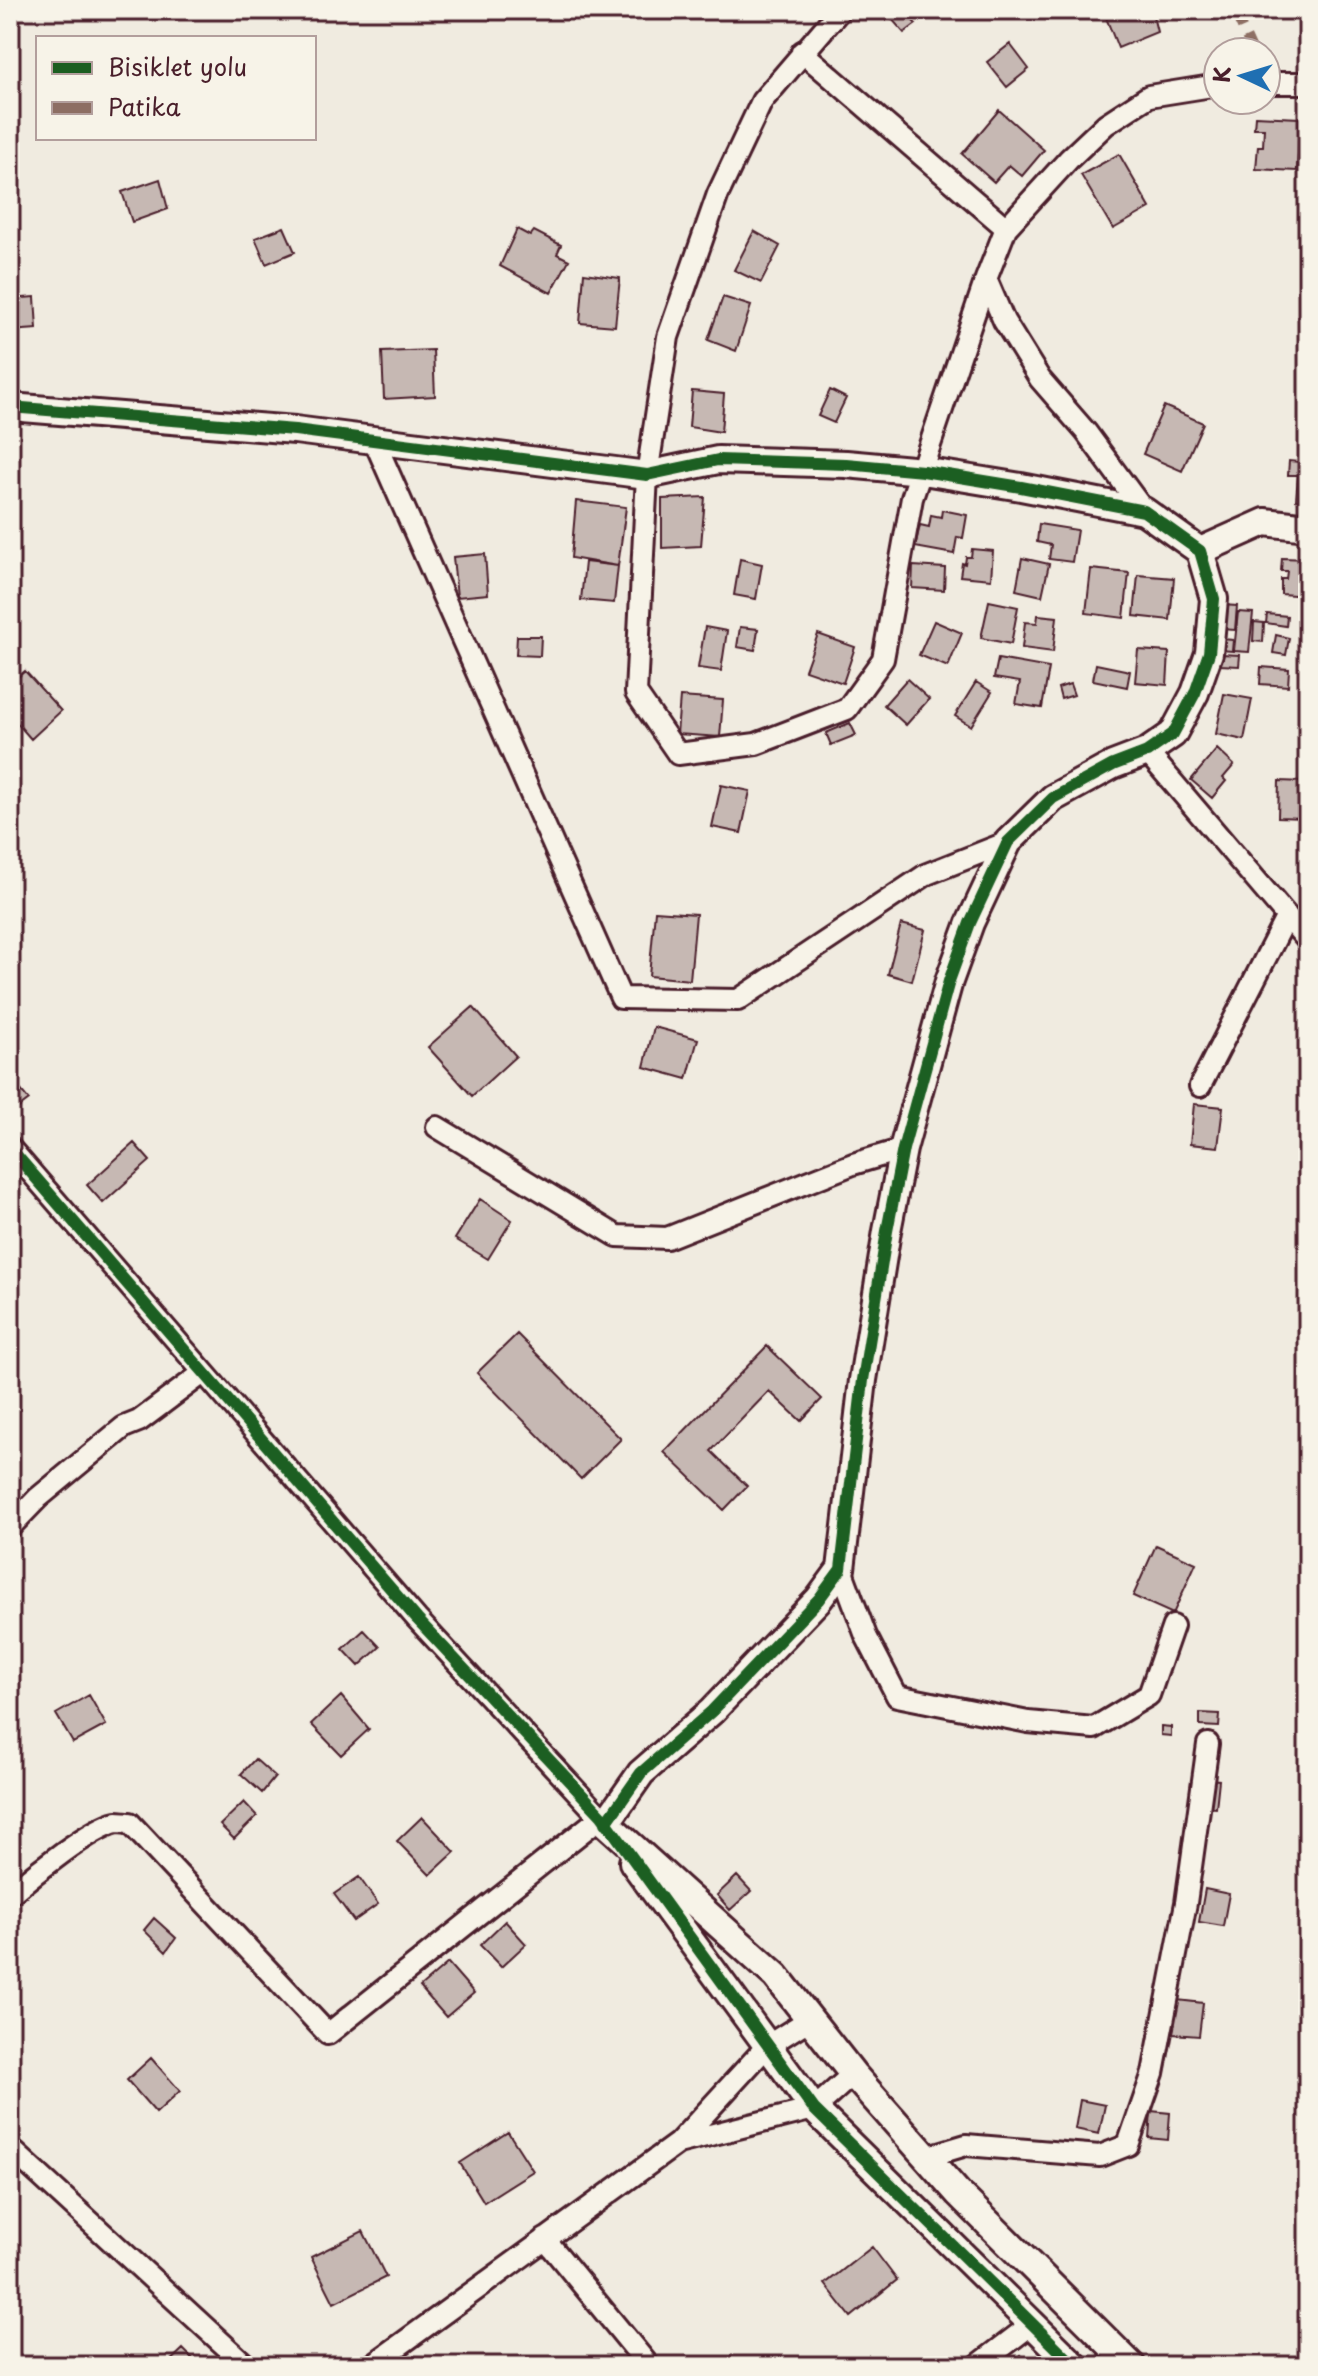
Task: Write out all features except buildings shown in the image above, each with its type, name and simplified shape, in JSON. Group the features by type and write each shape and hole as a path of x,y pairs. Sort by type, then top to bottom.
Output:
{"street":[{"path":"840,10 762,101 718,194 668,337 647,475 636,693 678,754 756,744 847,709 883,659 912,498 1006,228 1069,159 1106,124 1149,96 1202,88"},
{"path":"802,52 1006,228"},
{"path":"1282,83 1308,83"},
{"path":"986,279 1004,321 1040,379 1086,432 1144,511 1200,551 1214,599 1209,653 1195,693 1173,734 1147,752 1113,765 1053,798 1008,842 970,923 949,981 903,1149 863,1380 841,1569 866,1636 897,1696 1028,1722 1094,1728 1149,1695 1173,1626"},
{"path":"10,407 295,430 647,475 718,460 846,464 923,471 1144,511"},
{"path":"374,440 621,998 738,1000 927,874 1008,842"},
{"path":"1200,551 1265,522 1308,527"},
{"path":"1147,752 1308,941"},
{"path":"1200,1086 1287,916"},
{"path":"437,1127 617,1236 667,1238 853,1164 903,1149"},
{"path":"13,1156 417,1619 604,1819 776,1976 853,2074 958,2193 1132,2366"},
{"path":"10,1527 38,1498 124,1427 139,1421 203,1373"},
{"path":"10,1894 97,1831 118,1822 130,1823 328,2034 604,1819 641,1773 712,1711 819,1599 841,1569"},
{"path":"926,2157 966,2145 1100,2156 1128,2145 1153,2073 1186,1903 1208,1744"},
{"path":"604,1819 814,2109 1075,2366"},
{"path":"371,2366 678,2143 767,2046 810,2019"},
{"path":"678,2143 814,2109 853,2074"},
{"path":"10,2148 247,2366"},
{"path":"545,2239 649,2366"},
{"path":"977,2366 1032,2324"}],"marked path":[{"path":"1234,10 1246,36"}],"cycle path":[{"path":"10,407 295,430 647,475 718,460 846,464 923,471 1144,511 1200,551 1214,599 1209,653 1195,693 1173,734 1147,752 1113,765 1053,798 1008,842 970,923 949,981 903,1149 887,1231 863,1380 841,1569 819,1599 712,1711 641,1773 606,1823"},
{"path":"10,1148 417,1619 602,1816 814,2109 1075,2366"}]}
